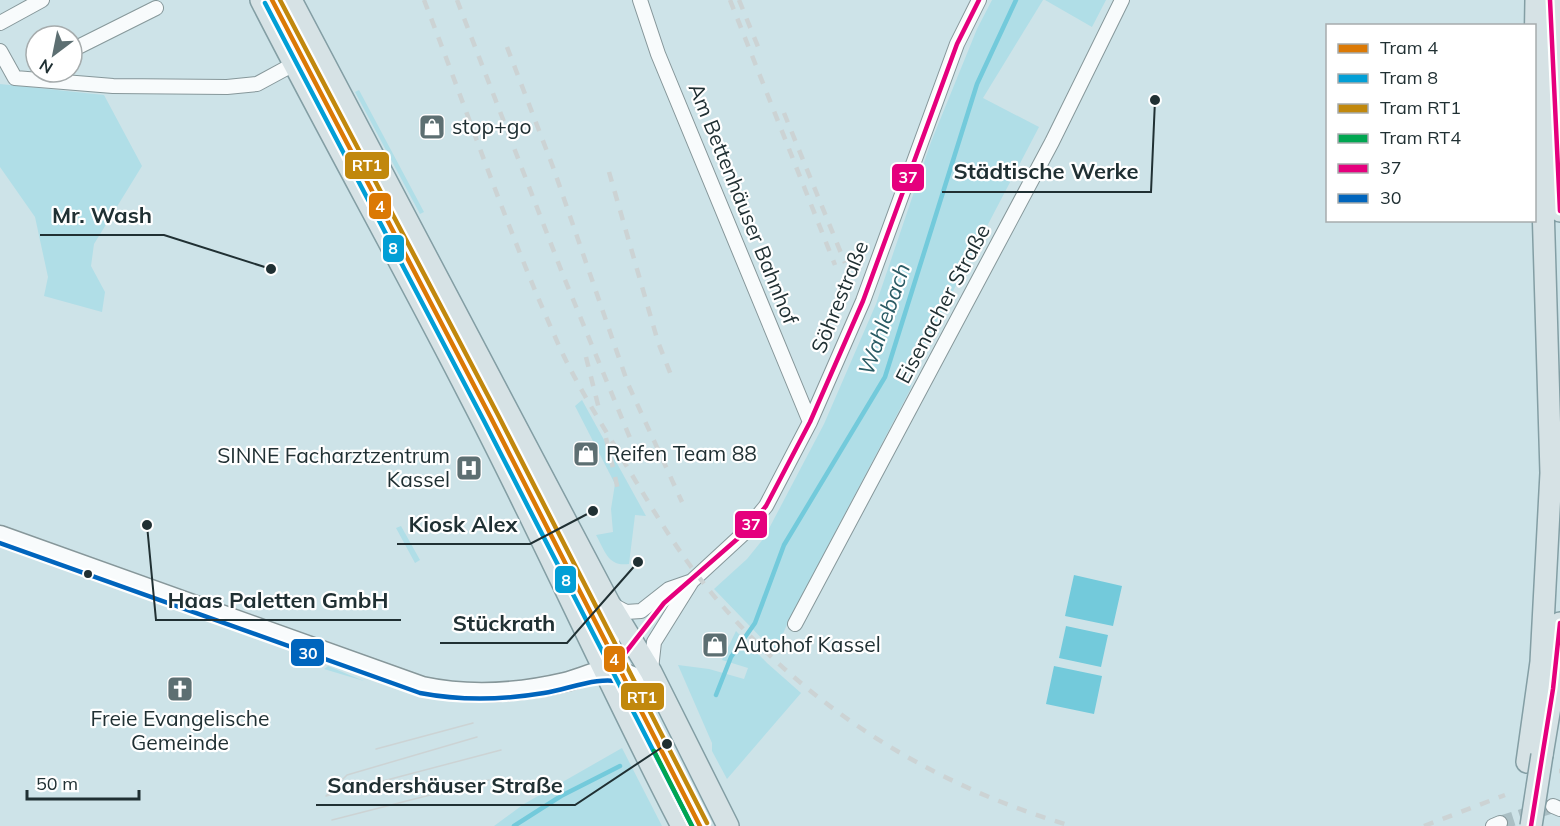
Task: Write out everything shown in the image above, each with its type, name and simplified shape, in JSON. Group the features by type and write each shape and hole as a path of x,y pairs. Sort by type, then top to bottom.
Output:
{"main road":[{"path":"261,0 471,396 606,670 634,734 682,826"},
{"path":"291,0 609,603 651,672 728,826"},
{"path":"1536,0 1536,24"},
{"path":"1550,0 1560,211"},
{"path":"1531,826 1551,473 1543,205 1536,79"},
{"path":"0,535 422,686 473,693 502,691 563,683 606,670 627,676 661,692"},
{"path":"606,670 613,621 609,603"},
{"path":"1503,825 1535,759 1553,689 1560,623"}],"street":[{"path":"0,23 42,0"},
{"name":"Am Bettenhäuser Bahnhof","path":"640,0 658,54 810,422"},
{"name":"Söhrestraße","path":"651,672 654,642 692,580 756,520 810,422 864,301 957,44 979,0"},
{"name":"Eisenacher Straße","path":"795,624 1045,155 1122,0"},
{"path":"84,44 156,8"},
{"path":"0,51 15,78"},
{"path":"15,78 112,86 227,87 257,84 294,64"},
{"path":"15,78 24,73"},
{"name":"Söhrestraße","path":"609,603 626,612 641,611 669,589 692,580"}],"shaded area":[{"path":"992,0 1043,0 983,98 1039,127 918,358 910,390 789,620 775,652 714,589 747,559 764,538 824,424 876,304 931,142 977,29"},
{"path":"1045,0 1106,0 1092,27"},
{"path":"0,84 104,95 142,166 94,244 91,266 105,292 102,312 44,296 48,277 35,217 0,167"},
{"path":"359,90 424,212 420,214 355,92"},
{"path":"582,400 646,516 635,515 629,564 616,563 608,557 596,535 613,532 611,509 615,484 575,406"},
{"path":"401,526 420,560 415,563 396,528"},
{"path":"736,631 801,693 727,779 712,751 712,743 678,665 709,669 744,679 748,668 722,660"},
{"path":"328,666 364,681 324,669"},
{"path":"622,748 662,826 494,826 524,804"}],"water":[{"path":"1074,575 1122,586 1113,626 1065,616"},
{"path":"1066,626 1108,635 1101,667 1059,658"},
{"path":"1054,666 1102,676 1094,714 1046,704"}],"waterway":[{"name":"Wahlebach","path":"716,695 731,657 755,623 784,545 885,377 977,84 1016,0"},
{"name":"Wahlebach","path":"514,826 561,796 620,766"}],"tunnel":[{"path":"1500,823 1553,806"}],"tram line":[{"name":"4","path":"272,0 490,416 700,826"},
{"name":"RT1","path":"280,0 497,413 707,823"},
{"name":"8","path":"265,3 483,419 692,826"},
{"path":"376,749 473,723"},
{"path":"477,737 347,775 326,796 501,750"},
{"name":"RT4","path":"654,751 692,826"},
{"path":"332,820 489,780"}],"railway":[{"path":"424,0 521,256 563,355 652,508 698,576 735,620 775,661 819,698 865,731 914,761 965,786 1018,808 1072,826"},
{"path":"457,0 563,275 637,455"},
{"path":"730,0 835,265"},
{"path":"739,0 761,54"},
{"path":"507,47 553,167 628,384 682,502"},
{"path":"784,113 845,263"},
{"path":"609,172 658,342 671,375"},
{"path":"586,357 599,409"},
{"path":"606,438 619,494"},
{"path":"1424,826 1505,795"}],"transit line":[{"name":"37","path":"619,661 664,603 743,534 766,506 810,422 863,301 957,44 979,0"},
{"name":"37","path":"1550,0 1560,211"},
{"name":"30","path":"0,543 420,693 451,697 497,698 544,693 595,682 625,683"},
{"name":"37","path":"1531,826 1553,689 1560,623"},
{"name":"37","path":"619,661 705,826"},
{"name":"30","path":"620,679 697,826"}],"place":[{"name":"Städtische Werke","path":"1155,100"},
{"name":"stop+go","path":"432,127"},
{"name":"Mr. Wash","path":"271,269"},
{"name":"Reifen Team 88","path":"586,454"},
{"name":"SINNE Facharztzentrum Kassel","path":"469,468"},
{"name":"Kiosk Alex","path":"593,511"},
{"name":"Haas Paletten GmbH","path":"147,525"},
{"name":"Stückrath","path":"638,562"},
{"name":"Autohof Kassel","path":"715,645"},
{"name":"Freie Evangelische Gemeinde","path":"180,689"},
{"name":"Sandershäuser Straße","path":"667,744"}]}
